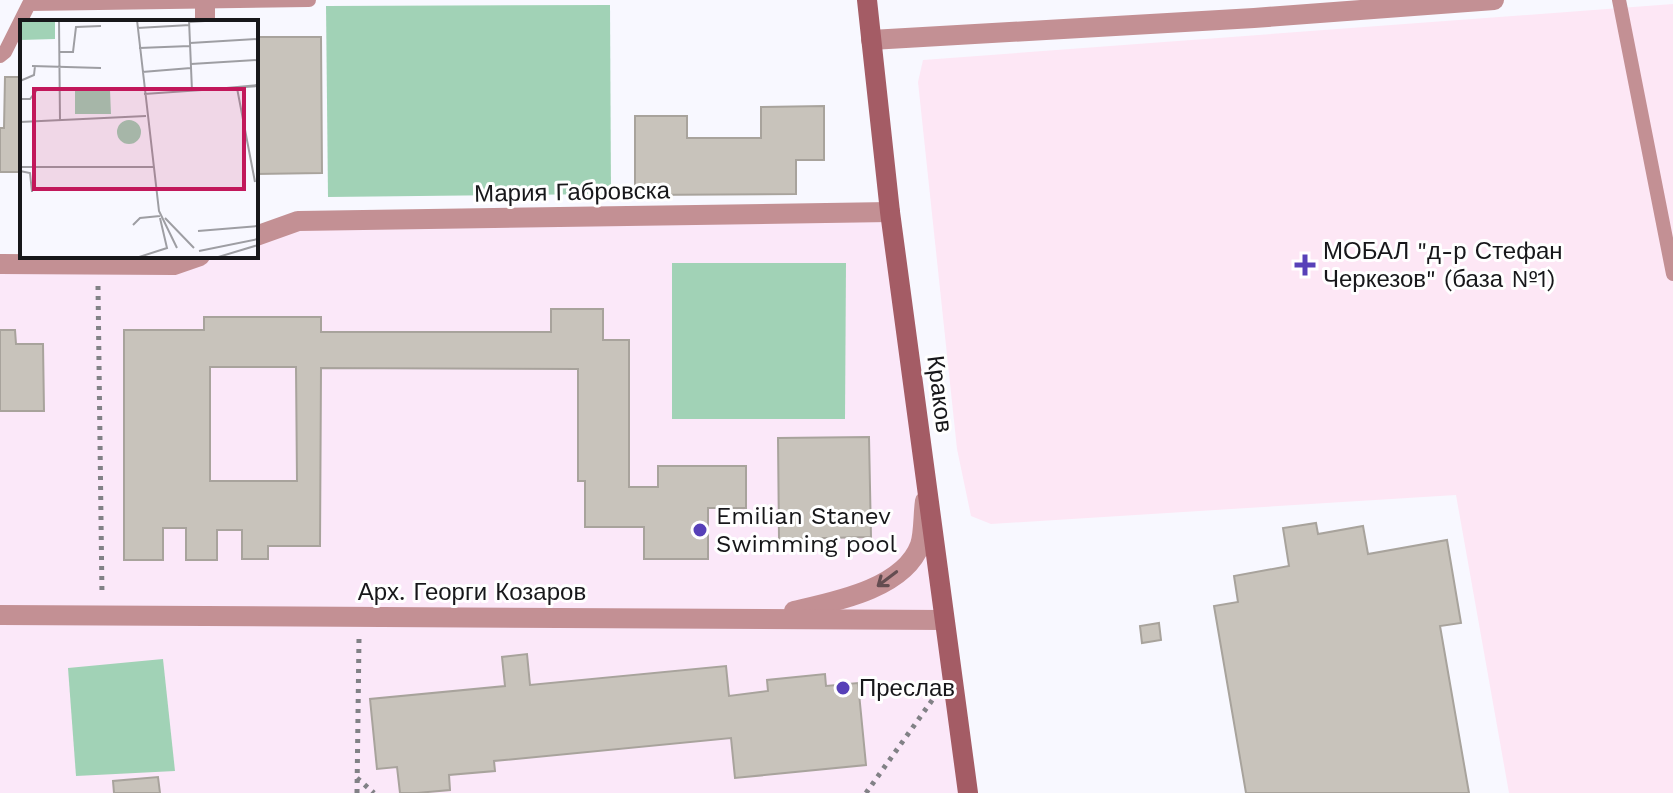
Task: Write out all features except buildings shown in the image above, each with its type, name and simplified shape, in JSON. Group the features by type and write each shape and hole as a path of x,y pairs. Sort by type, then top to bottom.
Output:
{"main road":[{"name":"Краков","path":"867,0 890,212 968,793"}],"street":[{"path":"871,40 1253,9 1494,0"},
{"name":"Мария Габровска","path":"258,235 298,221 890,212"},
{"path":"0,264 174,265 194,258"},
{"path":"759,619 845,600 888,579 907,564 920,545 926,488"},
{"name":"Арх. Георги Козаров","path":"0,615 944,620"}],"lane":[{"path":"21,20 29,4 205,8 309,0"},
{"path":"1619,0 1673,274"},
{"path":"0,56 20,22"}],"path":[{"path":"98,265 102,615"},
{"path":"357,793 360,617"},
{"path":"866,793 950,674"},
{"path":"357,778 374,793"}],"shaded area":[{"name":"МОБАЛ \"д-р Стефан Черкезов\" (база №1)","path":"1673,4 1673,793 1509,793 1456,495 991,524 971,516 957,449 918,82 923,60"},
{"path":"890,212 968,793 0,793 0,264 258,258 258,235 298,221"}],"green space":[{"path":"610,5 611,194 328,197 326,6"},
{"path":"672,263 846,263 845,419 672,419"},
{"path":"163,659 175,771 76,776 68,668"}],"place":[{"name":"МОБАЛ \"д-р Стефан Черкезов\" (база №1)","path":"1305,265"},
{"name":"Emilian Stanev Swimming pool","path":"700,530"},
{"name":"Преслав","path":"843,688"}]}
